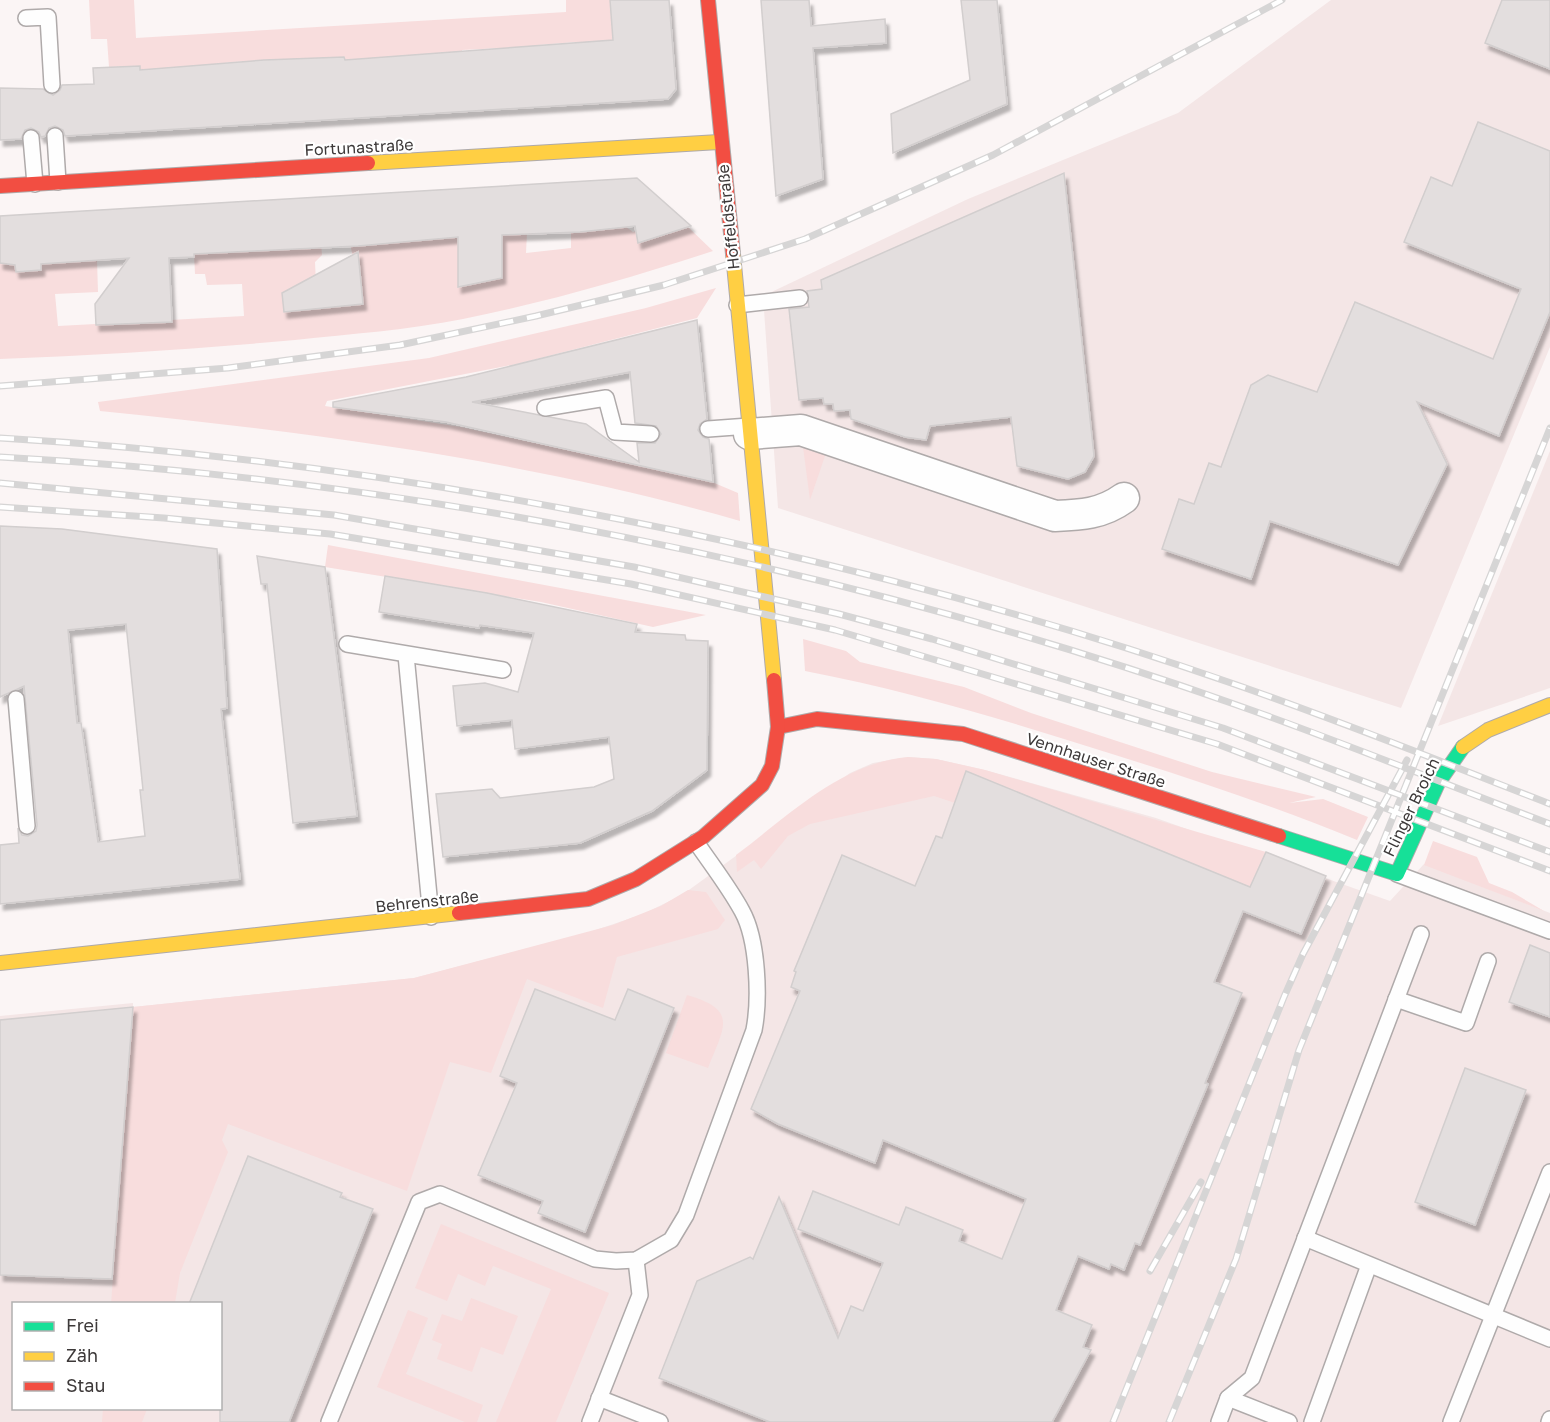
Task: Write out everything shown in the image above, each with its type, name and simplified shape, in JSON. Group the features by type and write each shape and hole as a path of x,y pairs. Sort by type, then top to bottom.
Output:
{"street":[{"name":"Hoffeldstraße","path":"708,0 719,142 778,727"},
{"name":"Fortunastraße","path":"0,186 719,142"},
{"path":"749,430 801,430 1054,516 1089,515 1113,506 1124,498"},
{"name":"Flinger Broich","path":"1397,874 1459,750 1471,740 1550,705"},
{"name":"Vennhauser Straße","path":"778,727 817,719 963,734 1397,874"},
{"name":"Behrenstraße","path":"0,963 588,898 610,891 663,865 696,842 762,785 772,766 778,727"}],"lane":[{"path":"26,18 48,17 52,85"},
{"path":"56,136 58,182"},
{"path":"31,138 35,184"},
{"path":"737,305 800,298"},
{"path":"545,408 606,398 615,432 651,434"},
{"path":"708,429 749,430"},
{"path":"347,644 503,670"},
{"path":"406,655 431,917"},
{"path":"16,699 27,826"},
{"path":"328,1422 419,1202 440,1194 595,1259 636,1260 671,1240 686,1215 754,1030 758,1010 753,952 743,913 696,842"},
{"path":"1397,874 1550,931"},
{"path":"1219,1422 1228,1398 1252,1378 1421,934"},
{"path":"1396,999 1466,1023 1488,961"},
{"path":"1451,1422 1550,1172"},
{"path":"1305,1238 1550,1339"},
{"path":"590,1422 640,1295 636,1260"},
{"path":"1312,1422 1369,1265"},
{"path":"599,1398 660,1422"},
{"path":"1228,1398 1289,1422"}],"shaded area":[{"path":"89,0 134,0 136,38 566,12 566,0 610,0 613,45 576,42 538,45 538,53 501,48 462,50 463,58 345,65 344,57 231,62 140,77 140,66 109,67 107,39 91,39"},
{"path":"1331,0 1550,0 1550,347 1401,708 778,508 763,296 968,199 1178,113"},
{"path":"622,224 633,232 636,231 638,242 688,227 713,251 557,297 463,319 421,326 221,346 0,359 0,263 15,265 16,272 41,270 41,264 97,260 98,292 55,294 58,326 244,316 242,284 207,285 205,274 195,274 194,254 316,247 321,243 322,255 315,262 316,284 283,293 284,312 363,304 359,259 353,257 350,244 464,236 458,254 458,287 491,234 527,233 526,253 571,248 571,233"},
{"path":"716,288 697,318 517,364 327,401 325,406 461,427 712,482 738,493 740,521 661,500 503,466 262,429 100,411 98,402 429,358 646,308"},
{"path":"803,447 826,453 810,500"},
{"path":"1550,451 1550,688 1438,726"},
{"path":"328,545 706,615 653,627 541,602 325,567"},
{"path":"803,639 846,651 860,662 964,687 1031,713 1212,772 1316,797 1289,803 1323,799 1368,817 1357,840 1236,794 1036,730 922,698 805,671"},
{"path":"908,757 936,759 985,770 1156,818 1390,901 1424,864 1550,913 1550,1422 0,1422 0,1016 133,1003 133,1007 414,978 590,932 643,914 682,895 850,773 873,763"},
{"path":"908,757 936,759 985,770 1266,852 1250,887 966,771 955,803 934,796 810,824 788,836 761,869 754,860 737,872 736,855 816,794 860,769 884,761"},
{"path":"1433,841 1477,857 1489,883 1512,892 1544,911 1424,865"},
{"path":"688,890 706,892 725,920 718,929 617,957 603,1008 527,979 491,1073 450,1062 407,1191 228,1124 222,1140 228,1152 180,1273 175,1302 111,1302 133,1007 414,978 613,925 661,906"},
{"path":"687,995 714,1007 721,1014 722,1031 708,1068 666,1053"},
{"path":"441,1224 609,1293 556,1422 496,1422 551,1289 493,1266 485,1286 458,1274 447,1301 415,1288"},
{"path":"471,1298 518,1316 503,1355 481,1347 472,1372 437,1359 442,1344 432,1340 442,1314 462,1321"},
{"path":"408,1310 428,1318 406,1374 483,1405 477,1422 465,1422 377,1387"},
{"path":"103,1410 147,1410 142,1422 102,1422"}],"building":[{"path":"610,0 669,0 676,89 668,99 65,136 63,130 55,126 49,128 45,136 41,137 39,132 31,128 25,130 21,139 0,140 0,88 43,89 53,95 60,90 62,85 94,84 93,68 140,66 140,70 264,60 344,57 345,60 613,40"},
{"path":"761,0 809,0 811,26 885,19 886,43 813,48 823,179 776,196"},
{"path":"961,0 997,0 1007,104 893,153 891,114 970,80"},
{"path":"1502,0 1550,0 1550,69 1485,43"},
{"path":"1478,122 1550,151 1550,312 1499,436 1417,402 1447,464 1398,565 1270,521 1251,579 1162,549 1179,499 1194,504 1209,463 1221,467 1251,385 1268,375 1317,392 1355,302 1493,359 1521,289 1404,242 1431,177 1452,186"},
{"path":"1064,173 1094,456 1085,472 1068,479 1017,466 1011,417 930,426 926,440 905,437 851,419 850,410 834,411 833,404 824,404 823,398 799,400 789,309 809,307 807,291 822,289 821,280"},
{"path":"637,178 691,226 638,243 635,226 580,232 502,235 502,278 458,287 458,237 358,246 194,254 194,257 169,258 172,322 96,325 95,304 129,258 41,264 41,270 16,272 15,265 0,263 0,216"},
{"path":"358,252 363,304 284,312 282,293"},
{"path":"697,320 707,419 700,424 698,430 703,437 709,439 713,482 446,422 333,407 333,402 466,377","holes":["630,372 635,423 656,426 661,434 655,443 637,443 639,462 586,424 472,402"]},
{"path":"0,526 62,529 217,549 227,708 221,709 240,879 0,904 0,845 19,843 18,828 22,835 28,836 36,831 37,825 24,686 0,697","holes":["126,624 143,790 140,790 145,836 98,842 81,723 77,723 68,630"]},
{"path":"257,556 325,567 357,816 293,823 267,584 261,584"},
{"path":"385,576 487,593 637,624 635,632 685,635 686,640 708,641 707,770 652,811 580,843 443,857 436,794 492,789 500,798 594,787 614,779 609,737 515,749 512,720 457,726 453,686 485,683 518,692 534,633 480,625 479,628 379,612"},
{"path":"966,771 1250,887 1266,852 1326,876 1301,934 1243,911 1214,982 1242,993 1205,1083 1208,1084 1140,1245 1135,1243 1124,1270 1111,1264 1109,1269 1078,1256 1056,1310 1092,1325 1083,1347 1091,1350 1052,1422 770,1422 659,1378 697,1281 750,1257 753,1259 779,1197 838,1338 851,1306 863,1311 883,1263 798,1229 813,1191 899,1225 906,1207 963,1230 959,1241 1002,1259 1026,1199 883,1140 875,1163 778,1124 751,1109 800,991 791,987 796,972 794,971 842,855 915,886 936,836 942,838"},
{"path":"1530,945 1550,953 1550,1017 1509,1002"},
{"path":"535,989 615,1020 628,989 674,1008 585,1232 538,1213 543,1201 478,1175 517,1083 500,1076"},
{"path":"133,1007 112,1279 0,1275 0,1020"},
{"path":"1465,1068 1526,1090 1475,1225 1415,1202"},
{"path":"248,1156 342,1193 340,1197 373,1209 289,1422 220,1422 222,1302 190,1302"}],"railway":[{"path":"0,386 228,368 400,345 536,316 664,285 805,239 993,155 1282,0"},
{"path":"1169,1422 1236,1259 1299,1050 1550,428"},
{"path":"0,438 213,456 355,474 496,496 735,543 987,606 1152,656 1392,742 1550,804"},
{"path":"0,457 156,469 312,486 469,509 626,537 781,571 934,610 1086,655 1274,718 1550,824"},
{"path":"0,483 334,515 634,567 839,614 932,639 1223,728 1550,852"},
{"path":"0,507 164,518 330,534 631,584 835,630 1217,744 1550,871"},
{"path":"1113,1422 1303,954 1407,760"},
{"path":"1150,1271 1201,1182"}],"traffic: fast":[{"path":"1279,836 1397,874 1438,783 1463,747"}],"traffic: slow":[{"path":"368,163 719,142"},
{"path":"733,254 774,680"},
{"path":"1463,747 1488,730 1550,705"},
{"path":"0,963 459,913"}],"traffic: jam":[{"path":"708,0 733,254"},
{"path":"0,186 368,163"},
{"path":"459,913 588,899 636,879 703,837 762,785 772,766 778,727 774,680"},
{"path":"778,727 817,719 963,734 1279,836"}]}
